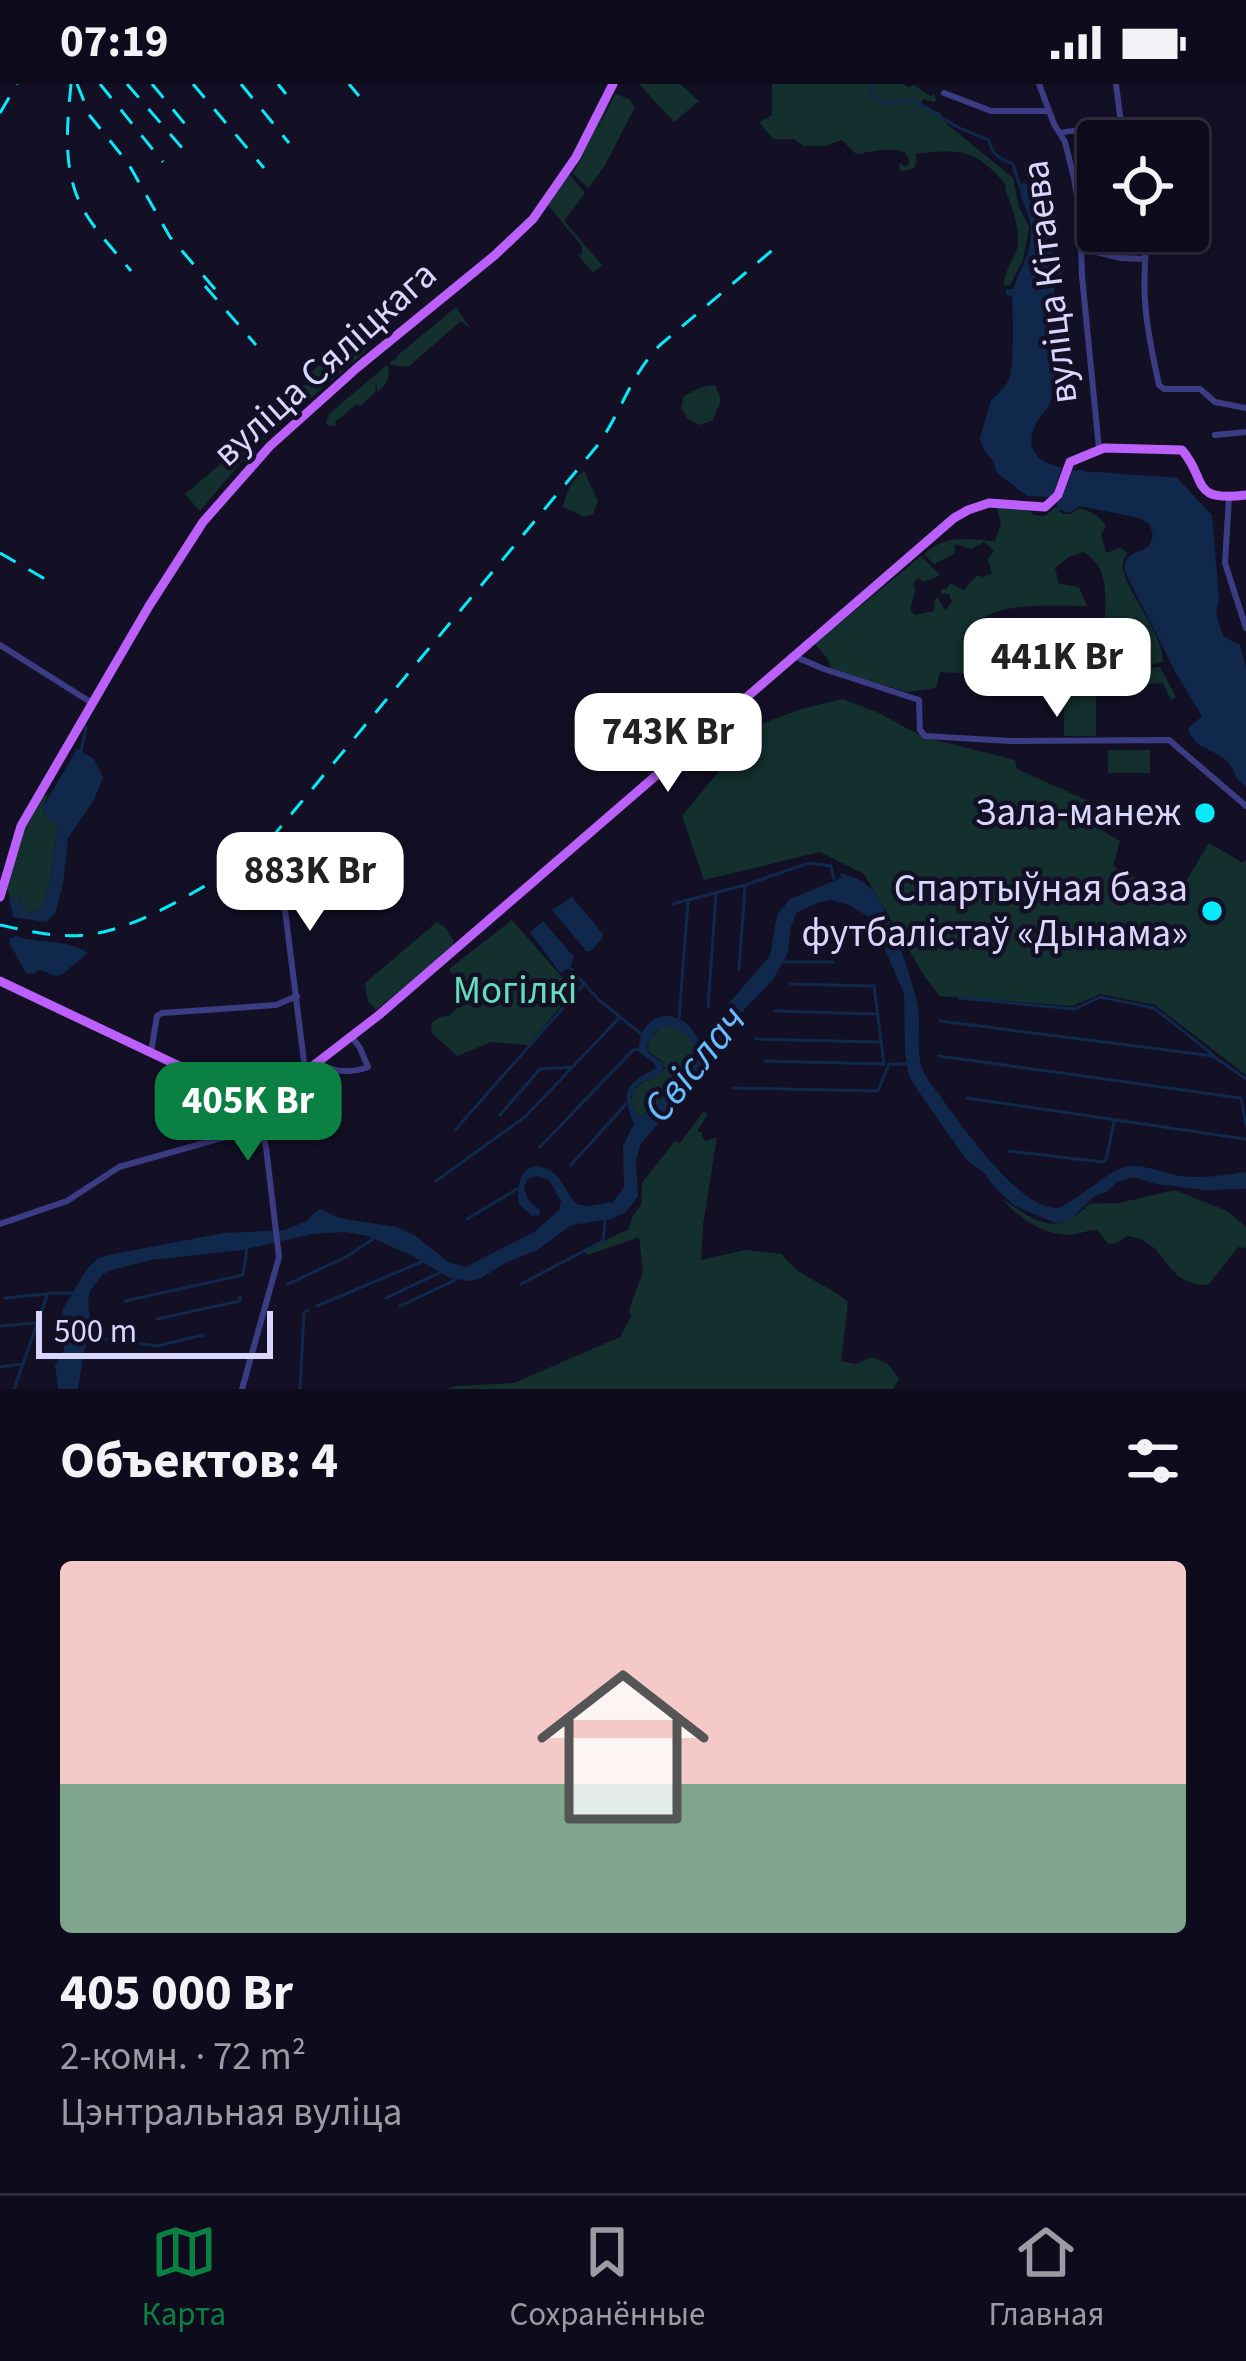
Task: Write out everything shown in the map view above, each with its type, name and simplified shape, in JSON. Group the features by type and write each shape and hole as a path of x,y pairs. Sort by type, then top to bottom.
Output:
{"main road":[{"name":"вуліца Сяліцкага","path":"0,897 21,826 186,545 270,446 532,219 583,146 613,84"},
{"name":"вуліца Кітаева","path":"793,655 957,516 988,503 1046,507 1058,495 1067,466 1099,449 1182,450 1201,487 1228,497"},
{"path":"1228,497 1246,495"},
{"path":"0,981 245,1095 279,1088 379,1015 793,655"}],"street":[{"name":"вуліца Кітаева","path":"1039,84 1060,133 1077,196"},
{"path":"1116,84 1121,120"},
{"name":"вуліца Кітаева","path":"944,93 991,110 1048,111"},
{"path":"1060,133 1077,130"},
{"name":"вуліца Кітаева","path":"1082,252 1099,449"},
{"path":"1095,252 1144,259"},
{"path":"1145,252 1145,323 1159,385 1164,389 1201,388 1218,403 1246,408"},
{"path":"1215,435 1246,432"},
{"path":"1228,497 1225,563 1246,628"},
{"path":"0,645 92,703"},
{"path":"793,655 919,700 920,730 925,736 1169,740 1246,806"},
{"path":"281,878 306,1072"},
{"path":"151,1052 157,1016 162,1013 276,1005 297,996"},
{"path":"317,1064 333,1072 368,1067 352,1036"},
{"path":"242,1389 278,1267 268,1160 261,1127 245,1095"},
{"path":"0,1224 67,1201 122,1166 261,1127"}],"green space":[{"path":"639,84 680,84 699,101 674,122"},
{"path":"772,84 902,84 934,94 934,102 923,99 921,104 939,112 948,125 1013,178 1029,227 1023,260 1010,285 1004,286 1017,249 1016,220 1006,185 985,164 966,154 931,152 915,154 913,169 900,171 899,163 906,167 910,161 898,150 856,154 842,140 804,146 794,139 773,139 759,122 772,115"},
{"path":"613,94 596,133 615,94 635,107 588,188 573,173 587,149 572,171 571,167"},
{"path":"569,174 585,193 564,221 602,265 593,273 579,256 582,246 546,203"},
{"path":"456,307 470,328 461,321 408,367 390,363 396,361"},
{"path":"364,344 368,349 259,443 253,429 314,377 311,372 321,364 332,374"},
{"path":"387,365 388,377 381,389 378,392 376,382 375,393 329,426 330,413"},
{"path":"715,385 721,400 713,420 700,425 688,419 681,408 684,396"},
{"path":"241,447 248,454 200,511 185,494"},
{"path":"584,471 598,501 593,514 584,517 563,507 570,487"},
{"path":"1056,507 1062,514 1079,508 1104,523 1101,534 1106,553 1120,548 1128,553 1123,571 1161,649 1163,662 1151,665 1160,667 1176,697 1171,700 1163,683 1142,685 1132,668 1135,641 1104,640 1103,579 1093,559 1083,552 1055,568 1059,584 1079,587 1087,606 1028,606 984,618 977,631 977,674 940,672 936,688 907,692 832,670 815,644 921,556 940,575 913,583 910,610 915,615 934,611 938,598 945,610 952,602 941,589 950,583 964,590 977,575 992,574 988,559 994,551 984,542 971,549 955,544 954,554 934,564 924,554 950,540 995,541 1001,523 997,508 1045,516"},
{"path":"1064,687 1096,687 1096,736 1064,736"},
{"path":"843,699 923,737 1015,760 1017,769 1097,805 1093,825 1120,841 1113,866 1171,897 1180,891 1209,843 1243,863 1246,860 1246,1075 1155,1005 1100,994 1073,1006 940,996 864,874 820,852 704,880 682,816 756,726"},
{"path":"1108,750 1150,750 1150,773 1108,773"},
{"path":"48,795 45,816 58,823 50,884 41,908 29,913 15,905 6,887 16,844 41,796"},
{"name":"Могілкі","path":"512,920 574,991 528,1045 491,1042 457,1056 431,1032 432,1022 470,998 449,969"},
{"path":"437,922 446,928 452,947 376,1010 368,1001 365,983"},
{"path":"669,1026 688,1037 694,1057 663,1099 639,1117 631,1103 635,1089 665,1069 648,1051 649,1039"},
{"path":"703,1112 708,1113 697,1132 706,1141 717,1137 701,1260 745,1250 782,1254 795,1268 848,1302 841,1361 856,1364 872,1357 888,1364 899,1379 893,1389 448,1389 514,1383 620,1337 631,1317 629,1310 643,1272 639,1237 588,1255 583,1251 629,1229 641,1205 642,1183"},
{"path":"1175,1190 1227,1211 1246,1227 1246,1248 1238,1247 1208,1285 1182,1278 1142,1240 1128,1236 1109,1244 1097,1230 1066,1235 1045,1230 1017,1214 1003,1199 1036,1220 1056,1224 1089,1204 1119,1203"}],"water":[{"path":"1024,182 1038,202 1051,247 1063,268 1054,283 1056,322 1045,340 1059,365 1051,401 1036,423 1031,443 1040,458 1062,468 1052,497 1027,496 996,472 980,438 991,400 1010,377 1012,296 1006,290 1013,289 1031,240 1020,186"},
{"path":"1072,471 1177,478 1212,515 1216,613 1223,636 1240,645 1246,668 1246,787 1226,760 1192,738 1188,729 1202,716 1125,572 1127,559 1148,547 1153,536 1150,525 1140,518 1079,506 1070,513 1057,509"},
{"path":"77,749 94,759 103,777 94,800 68,838 55,914 46,922 13,917 9,896 18,905 20,888 23,909 29,913 41,908 50,884 58,823 45,816 43,807"},
{"name":"Свіслач","path":"840,873 872,889 892,928 916,997 926,1077 979,1148 1027,1196 1057,1208 1112,1172 1134,1166 1190,1177 1246,1172 1246,1189 1204,1190 1133,1177 1094,1196 1069,1221 1056,1223 1015,1206 966,1159 908,1073 904,993 871,918 831,900 796,913 788,952 773,980 742,1012 709,1064 640,1145 638,1196 626,1212 572,1225 537,1250 468,1281 450,1278 368,1236 346,1232 151,1260 112,1270 90,1291 91,1330 78,1389 58,1389 55,1365 64,1350 63,1309 87,1269 108,1255 224,1233 284,1230 321,1209 339,1218 397,1227 448,1262 466,1267 534,1232 559,1210 561,1201 549,1180 537,1176 527,1179 524,1188 540,1215 532,1216 519,1204 521,1180 534,1166 551,1171 576,1204 613,1202 624,1187 623,1146 634,1124 627,1096 638,1079 656,1068 639,1052 646,1026 654,1019 674,1017 705,1044 730,1002 770,956 777,915 790,899 841,878","holes":["669,1026 691,1041 695,1057 663,1098 639,1117 631,1103 633,1093 658,1075 664,1064 647,1046 655,1031"]},
{"path":"572,897 603,934 591,951 586,951 552,910"},
{"path":"543,921 574,957 570,968 560,973 530,932"},
{"path":"16,936 88,953 61,975 40,970 26,973 10,944 9,939"}],"waterway":[{"path":"871,84 870,92 885,104 914,100 989,140 997,156 1013,164 1020,186"},
{"path":"81,751 85,726"},
{"path":"673,904 809,863 831,866 834,879"},
{"path":"739,969 745,887"},
{"name":"Свіслач","path":"708,1007 716,895"},
{"name":"Свіслач","path":"679,1018 688,902"},
{"path":"784,962 833,962"},
{"path":"570,968 600,1001 644,1036"},
{"path":"456,1129 584,984"},
{"path":"791,984 874,986 884,1064"},
{"path":"959,998 1075,1009 1100,997 1154,1008 1212,1054"},
{"path":"775,1011 875,1014"},
{"path":"436,1181 526,1116 620,1017"},
{"path":"940,1021 1213,1056 1246,1079"},
{"name":"Свіслач","path":"756,1039 880,1042"},
{"path":"540,1147 633,1050 641,1049"},
{"path":"939,1056 1241,1098 1246,1125"},
{"path":"765,1061 883,1064"},
{"name":"Свіслач","path":"734,1088 878,1091 889,1064"},
{"path":"892,1064 907,1064"},
{"path":"500,1115 540,1069 573,1067"},
{"path":"967,1098 1246,1139"},
{"name":"Свіслач","path":"571,1165 626,1104"},
{"path":"1009,1151 1102,1162 1114,1122"},
{"path":"467,1219 517,1189"},
{"path":"521,1284 603,1241 605,1220"},
{"path":"288,1284 373,1239"},
{"path":"125,1301 243,1275 247,1249"},
{"path":"317,1306 421,1262"},
{"path":"386,1298 439,1273"},
{"path":"400,1306 455,1280"},
{"path":"14,1389 48,1293 73,1293"},
{"path":"5,1298 45,1294"},
{"path":"157,1319 240,1301 240,1297"},
{"path":"300,1389 304,1312 308,1310"},
{"path":"0,1326 34,1323"},
{"path":"89,1337 157,1346 203,1335"},
{"path":"0,1367 22,1364"}],"railway":[{"path":"0,113 17,84"},
{"path":"71,84 68,148 76,194 93,225 131,271"},
{"path":"77,84 90,116 128,163 170,237 221,296"},
{"path":"100,84 163,162"},
{"path":"127,84 183,149"},
{"path":"152,84 189,129"},
{"path":"193,84 264,168"},
{"path":"241,84 289,143"},
{"path":"278,84 286,94"},
{"path":"349,84 359,96"},
{"path":"0,925 63,936 106,931 169,906 248,861 597,446 649,357 775,248"},
{"path":"205,286 256,345"},
{"path":"0,553 57,586"}],"place":[{"name":"Зала-манеж","path":"1205,813"},
{"name":"Спартыўная база футбалістаў «Дынама»","path":"1212,911"}]}
